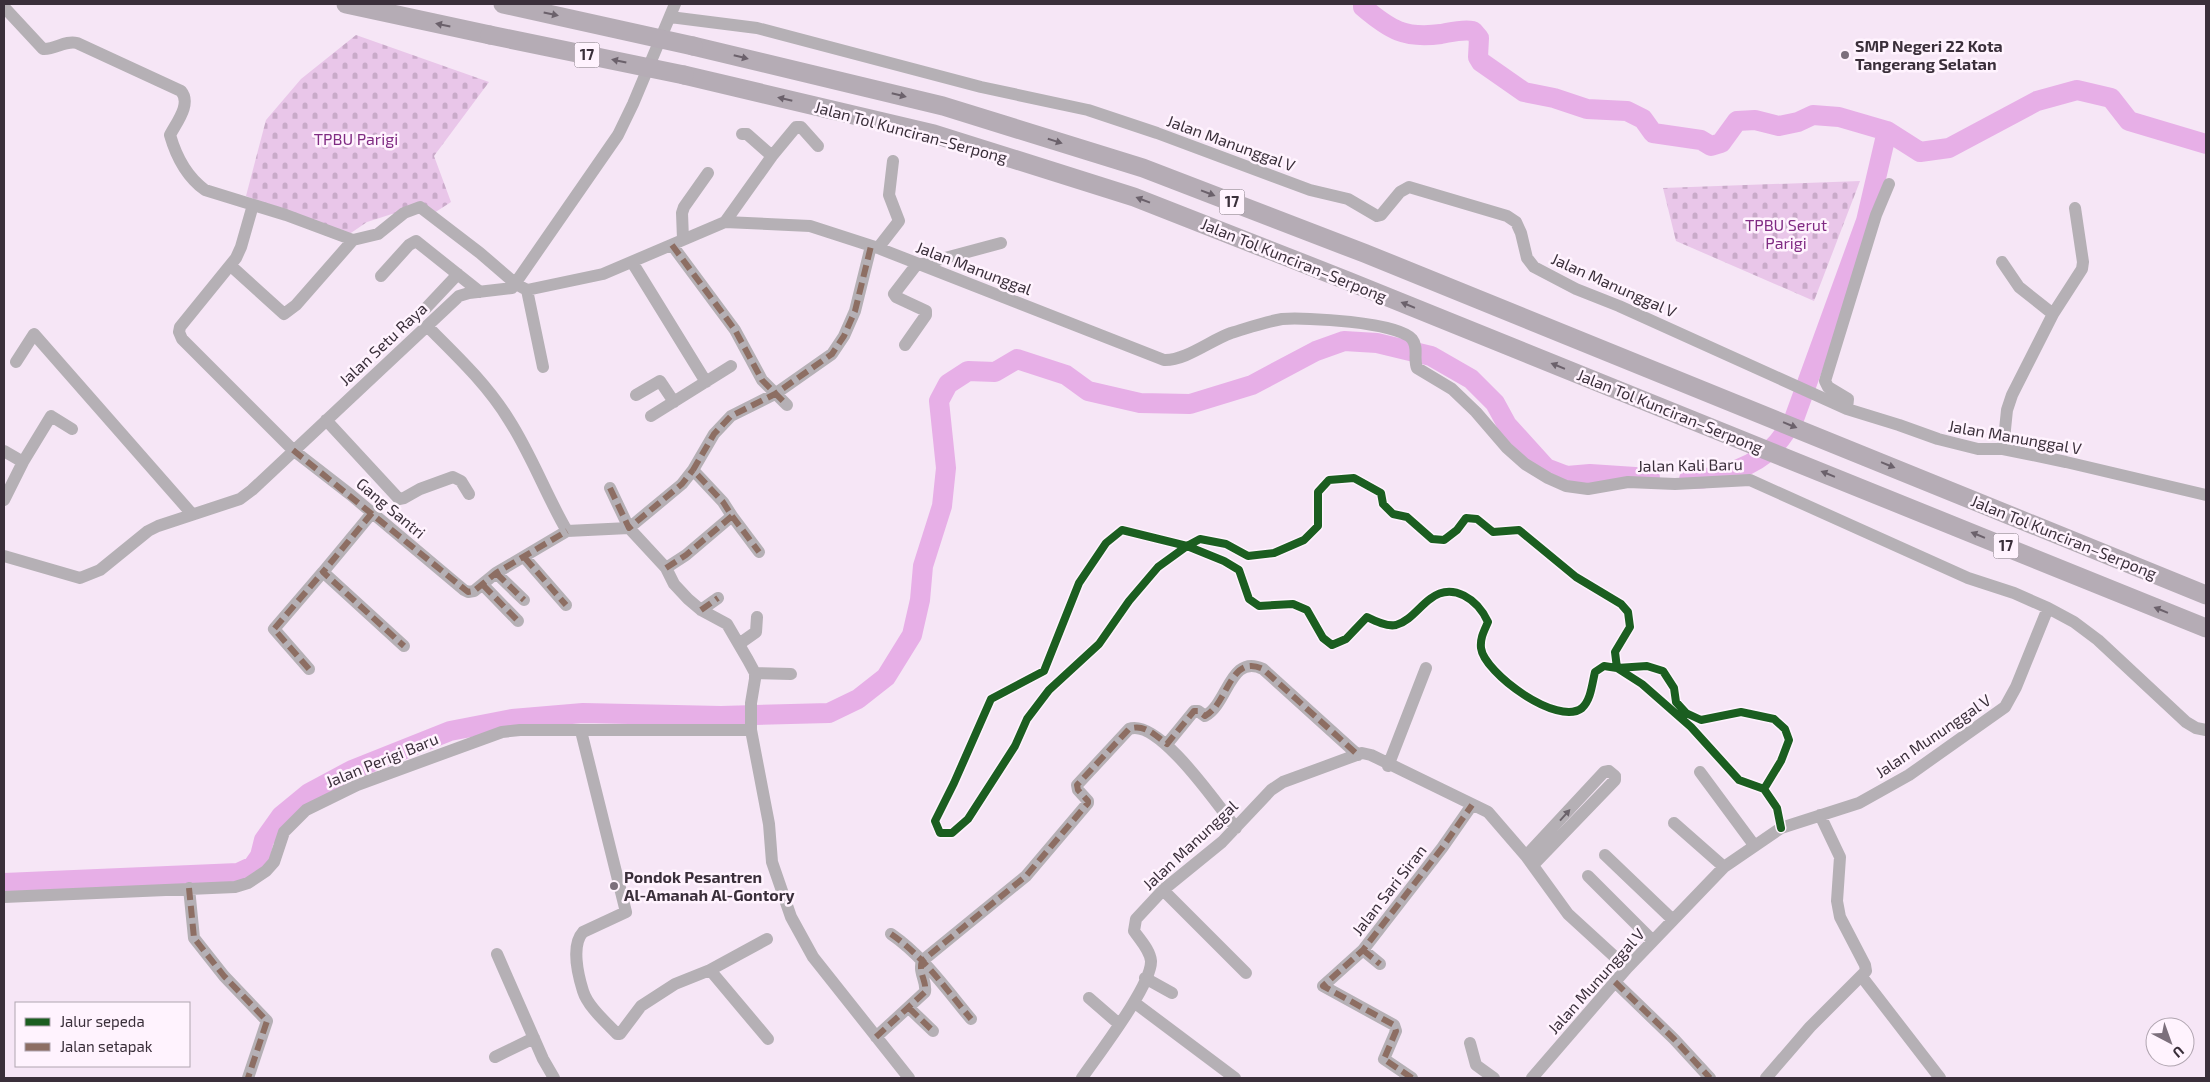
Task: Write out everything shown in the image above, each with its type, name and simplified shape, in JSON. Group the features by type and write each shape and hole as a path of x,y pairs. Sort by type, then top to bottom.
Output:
{"highway":[{"name":"Jalan Tol Kunciran–Serpong","path":"346,4 684,75 934,134 1134,197 1348,281 2206,628"},
{"name":"Jalan Tol Kunciran–Serpong","path":"503,4 693,46 943,106 1143,168 1364,253 2206,595"}],"street":[{"path":"522,287 618,134 634,104 675,4"},
{"path":"4,7 43,49 50,50 70,41 77,43 181,91 185,100 182,113 170,135 176,152 195,182 205,190 353,240 378,234 404,213 420,207 522,287 543,368"},
{"name":"Jalan Manunggal V","path":"670,17 758,28 981,87 1088,110 1310,190 1348,199 1378,216 1381,215 1400,192 1409,187 1496,211 1516,222 1521,233 1527,258 1534,267 1576,289 1619,306 1783,379 1833,404 1938,439 1978,449 2003,449 2066,462 2206,496"},
{"path":"724,222 772,156 798,126 804,129 818,146"},
{"path":"742,134 747,134 772,156"},
{"path":"518,621 482,585 496,573 567,531 629,528 682,484 693,470 714,434 731,416 775,394 832,354 844,336 854,311 874,247 899,221 889,195 893,160"},
{"path":"708,173 684,207 678,242 735,330 762,380 787,405"},
{"path":"1847,409 1848,400 1828,387 1825,381 1876,215 1889,184"},
{"name":"Gang Santri","path":"253,205 241,247 231,266 180,327 180,336 293,450 468,592 482,585"},
{"path":"2003,449 2007,410 2012,395 2053,314 2082,269 2083,262 2075,208"},
{"name":"Jalan Manunggal","path":"522,287 604,274 724,222 810,226 874,247 1164,360 1177,358 1228,334 1268,321 1286,319 1348,321 1408,335 1416,345 1414,362"},
{"path":"231,266 284,314 296,305 353,240"},
{"path":"381,276 409,245 416,241 480,292"},
{"path":"905,345 926,315 926,311 896,297 894,294 918,265 1001,243"},
{"path":"632,262 706,382"},
{"path":"2002,262 2019,287 2053,314"},
{"path":"426,308 458,274"},
{"name":"Jalan Setu Raya","path":"4,556 73,577 95,573 148,531 192,514 240,499 252,490 459,296 522,287"},
{"path":"426,326 489,392 508,418 533,462 550,502 567,531"},
{"path":"16,362 34,334 192,514"},
{"name":"Jalan Kali Baru","path":"1414,362 1422,372 1452,390 1476,412 1507,448 1526,464 1548,478 1566,486 1588,489 1628,482 1675,484 1750,480 1968,578 2014,593 2048,608"},
{"path":"651,416 731,366"},
{"path":"636,395 660,382 674,402"},
{"path":"4,500 22,462 51,416 72,428"},
{"path":"326,420 399,499 420,488 453,477 461,481 469,494"},
{"path":"4,451 22,462"},
{"path":"693,470 723,502 759,552"},
{"path":"610,488 629,528 666,568 674,584 701,610 727,624 755,673 750,725 770,824 772,862 791,917 813,957 909,1078"},
{"path":"309,669 274,629 372,513"},
{"path":"666,568 686,555 732,516"},
{"path":"524,558 566,605"},
{"path":"323,572 404,646"},
{"path":"496,573 524,600"},
{"path":"701,610 718,598"},
{"path":"2048,608 2074,622 2098,640 2186,722 2196,728 2206,730"},
{"name":"Jalan Mununggal V","path":"1532,1078 1627,968 1724,867 1781,828 1859,803 1910,775 2005,707 2016,687 2048,608"},
{"path":"739,644 756,632 757,618"},
{"path":"1167,744 1194,711 1198,711 1205,716 1210,713 1219,704 1235,675 1248,665 1255,665 1262,669 1358,755 1371,756 1388,766 1488,812 1530,861 1568,914 1627,968"},
{"path":"1388,766 1426,668"},
{"path":"755,673 791,674"},
{"name":"Jalan Perigi Baru","path":"4,897 235,887 262,875 274,862 284,832 306,810 357,785 502,732 750,725"},
{"path":"876,1037 925,992 926,989 920,970 922,961 1026,876 1088,803 1088,800 1078,790 1077,785 1129,729 1140,727 1150,731 1167,744 1236,828"},
{"path":"581,731 626,912 583,932 578,937 576,953 583,991 590,1003 617,1034 620,1034 641,1006 676,984 710,970 767,939"},
{"name":"Jalan Manunggal","path":"1082,1078 1135,1003 1145,978 1151,960 1134,931 1136,920 1163,890 1236,828 1270,790 1283,782 1358,755"},
{"path":"1609,771 1615,776 1615,780 1530,861 1604,772 1609,771"},
{"path":"1700,772 1754,845"},
{"name":"Jalan Sari Siran","path":"1412,1078 1384,1059 1396,1031 1394,1025 1323,986 1363,950 1442,848 1472,805"},
{"path":"1766,1078 1810,1026 1866,971 1865,965 1840,917 1837,901 1840,857 1820,815"},
{"path":"1674,823 1724,867"},
{"path":"1605,855 1673,920"},
{"path":"1588,876 1653,941"},
{"path":"189,888 194,938 224,976 266,1021 248,1078"},
{"path":"1163,890 1246,973"},
{"path":"891,934 906,945 922,961 971,1019"},
{"path":"1363,950 1380,964"},
{"path":"497,954 554,1078"},
{"path":"710,970 768,1039"},
{"path":"1862,977 1940,1078"},
{"path":"1145,978 1172,993"},
{"path":"1615,982 1674,1039 1710,1078"},
{"path":"1089,998 1119,1024"},
{"path":"1135,1003 1235,1078"},
{"path":"909,1008 933,1031"},
{"path":"495,1057 534,1038"},
{"path":"1470,1042 1476,1065 1494,1078"}],"green space":[{"name":"TPBU Parigi","path":"356,35 489,82 434,156 451,202 431,215 417,206 367,222 348,235 332,231 246,196 266,120 301,79"},
{"name":"TPBU Serut Parigi","path":"1860,181 1814,301 1676,241 1663,188"}],"waterway":[{"path":"1363,4 1363,7 1382,22 1408,34 1428,35 1473,31 1479,38 1478,57 1481,62 1524,92 1554,98 1587,109 1627,111 1643,119 1653,133 1701,140 1711,146 1721,143 1737,121 1755,120 1779,126 1798,122 1813,115 1839,117 1887,131"},
{"path":"1689,479 1700,479 1725,474 1760,458 1780,439 1794,419 1866,221 1887,131 1920,152 1949,148 2037,101 2077,90 2111,98 2129,121 2206,144"},
{"path":"4,883 238,873 253,866 260,856 264,840 281,816 309,793 352,770 450,731 512,719 583,713 721,716 829,713 858,699 886,677 912,635 920,600 923,566 942,506 946,468 939,401 948,384 968,371 995,372 1017,359 1066,375 1088,391 1140,403 1190,404 1252,385 1316,351 1344,341 1377,343 1431,356 1471,379 1495,403 1507,425 1546,468 1567,476 1590,474 1650,478"}],"marked path":[{"path":"672,245 735,330 762,380 787,405"},
{"path":"666,568 686,555 732,516 723,502 693,470 714,434 731,416 775,394 832,354 844,336 855,311 871,246"},
{"path":"293,450 468,592 474,591 496,573 567,531"},
{"path":"610,488 629,528 682,484 693,470"},
{"path":"372,513 323,572 404,646"},
{"path":"732,516 759,552"},
{"path":"525,558 566,605"},
{"path":"309,669 274,629 323,572"},
{"path":"496,573 524,600"},
{"path":"483,585 518,621"},
{"path":"701,610 718,598"},
{"path":"876,1037 925,992 921,969 922,961 1026,876 1088,803 1078,790 1077,785 1129,729 1145,729 1167,744 1194,711 1198,711 1205,716 1213,710 1236,674 1243,668 1252,666 1263,669 1358,755"},
{"path":"1412,1078 1384,1059 1396,1031 1394,1025 1323,986 1363,950 1442,848 1472,805"},
{"path":"189,888 194,938 224,976 267,1021 248,1078"},
{"path":"891,934 924,963 971,1019"},
{"path":"1363,950 1380,964"},
{"path":"1615,982 1674,1039 1710,1078"},
{"path":"909,1008 933,1031"}],"cycle path":[{"path":"1764,789 1781,761 1789,740 1785,729 1774,719 1741,712 1701,720 1686,713 1676,702 1674,688 1663,671 1647,666 1617,668 1615,652 1630,627 1628,612 1621,604 1576,577 1519,530 1493,532 1477,519 1466,518 1457,530 1444,540 1432,539 1407,517 1393,514 1383,504 1381,493 1354,478 1329,480 1318,492 1318,526 1304,540 1274,553 1248,556 1226,544 1200,539 1187,546 1158,567 1129,601 1099,644 1049,690 1027,719 1015,746 968,819 952,833 940,833 935,821 991,699 1044,671 1079,583 1106,543 1122,530 1187,546 1224,561 1239,570 1249,599 1259,606 1293,604 1307,610 1323,638 1332,645 1346,639 1367,617 1377,622 1396,625 1406,620 1430,599 1439,594 1447,592 1464,596 1471,600 1484,614 1488,622 1481,648 1485,659 1508,683 1540,704 1557,710 1571,712 1585,705 1591,692 1595,672 1604,666 1617,668 1642,684 1691,727 1739,780 1764,789 1777,808 1781,828"}],"place":[{"name":"SMP Negeri 22 Kota Tangerang Selatan","path":"1845,55"},
{"name":"Pondok Pesantren Al-Amanah Al-Gontory","path":"614,886"}]}
